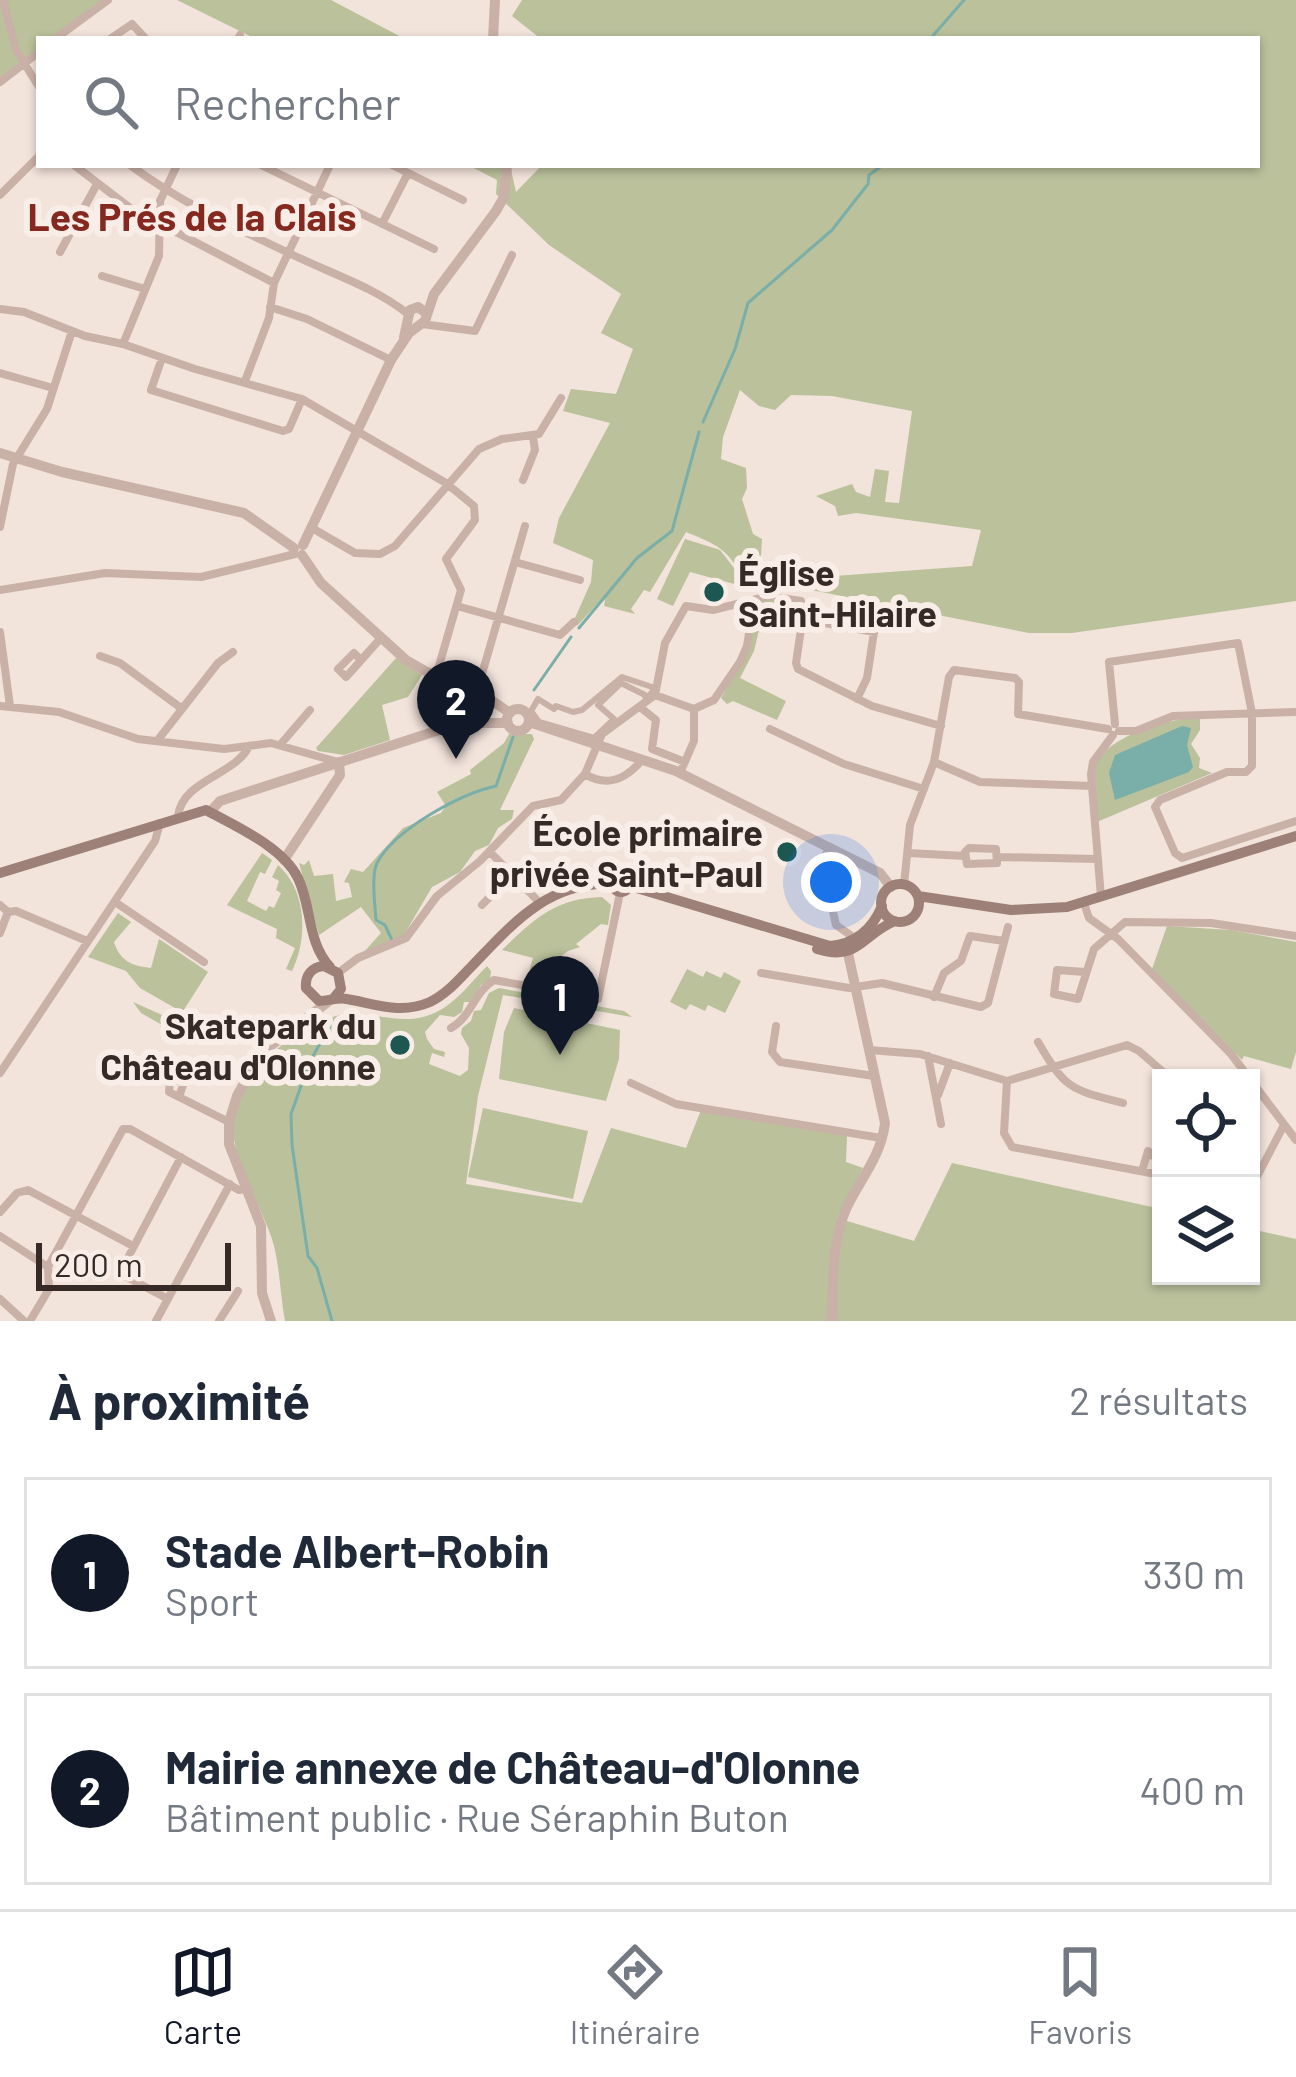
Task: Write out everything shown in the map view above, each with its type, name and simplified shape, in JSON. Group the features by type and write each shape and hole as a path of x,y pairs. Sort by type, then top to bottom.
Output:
{"main road":[{"path":"0,873 202,809 284,860 300,883 318,953 336,975"},
{"path":"848,942 874,922 884,895 897,886 917,896 1030,911 1084,903 1296,836"},
{"path":"311,932 308,993 320,1001 410,1008 444,993 539,902 572,887 621,887 764,928 823,952 931,908 970,905"},
{"path":"916,914 917,896"},
{"path":"882,907 895,921"},
{"path":"310,972 319,967 336,975 382,1008"},
{"path":"331,1000 336,975"}],"street":[{"path":"4,0 23,65 36,83"},
{"path":"59,36 108,0"},
{"path":"493,36 495,0"},
{"path":"114,36 132,24 143,36"},
{"path":"0,82 36,54"},
{"path":"0,194 36,159"},
{"path":"78,168 138,214 160,218"},
{"path":"134,168 289,254 419,317 475,332 512,255"},
{"path":"123,344 159,256 160,201 176,168"},
{"path":"267,168 434,249"},
{"path":"245,382 274,283 328,168"},
{"path":"398,168 464,200"},
{"path":"0,590 105,573 201,577 299,550 391,360 496,212 504,197 507,168"},
{"path":"382,224 408,173"},
{"path":"60,252 97,184"},
{"path":"161,230 172,230 274,283"},
{"path":"102,276 145,290"},
{"path":"270,308 391,360"},
{"path":"0,309 23,312 302,399 446,483 477,512 476,520 447,555 461,586 436,676"},
{"path":"0,526 16,458 47,409 72,331"},
{"path":"163,358 151,390 283,431 289,429 302,399"},
{"path":"0,373 53,388"},
{"path":"310,527 355,553 380,554 395,545 446,483 488,444 533,437 544,430 561,398"},
{"path":"523,480 535,450 533,437"},
{"path":"0,453 244,513 299,550 321,583 413,665 475,689 519,731 538,699 554,709 573,712 622,677 656,688 646,700 621,682 598,705 614,719 590,739 530,717"},
{"path":"482,674 525,526"},
{"path":"515,562 580,580"},
{"path":"336,975 358,958 406,938 436,896 490,852 533,806 558,802 584,774 596,743 620,718 655,695 665,643 682,608 712,610 768,596 801,601 796,667 857,699 909,720 941,726"},
{"path":"655,695 694,709 714,700 748,646 754,601"},
{"path":"457,606 560,635 574,622"},
{"path":"802,619 874,632 867,678 857,699"},
{"path":"0,632 5,706 59,712 121,735 156,742 224,749 280,745 339,762"},
{"path":"362,660 381,638"},
{"path":"1101,898 1092,786 1093,762 1114,730 1109,662 1233,643 1241,646 1252,713 1253,763 1249,770 1221,774 1160,800 1156,808 1174,853 1182,858 1296,821"},
{"path":"156,742 224,656 233,652"},
{"path":"100,656 120,663 181,708"},
{"path":"640,707 656,720 652,749 897,886 908,853 910,825 934,762 954,670 1016,678 1016,711 1028,716 1114,730 1136,731 1173,716 1296,712"},
{"path":"683,768 694,741 694,709"},
{"path":"280,745 310,710"},
{"path":"530,717 642,760 683,768"},
{"path":"210,812 220,801 339,762 460,724 497,726 509,718"},
{"path":"770,729 844,764 923,789"},
{"path":"178,816 178,807 191,793 244,756 249,746"},
{"path":"224,749 227,767"},
{"path":"312,754 324,767"},
{"path":"584,774 611,782 642,760"},
{"path":"284,860 341,773 339,762"},
{"path":"934,762 980,782 1092,786"},
{"path":"0,1073 155,841 160,822"},
{"path":"829,848 822,867 848,942 854,988 883,1107 883,1138 841,1225 833,1265 832,1321"},
{"path":"490,852 539,902"},
{"path":"908,853 965,856 969,864 994,865 998,857 1098,859"},
{"path":"482,905 512,874"},
{"path":"451,1028 466,1018 480,990 494,980 598,999 621,887"},
{"path":"115,902 204,962"},
{"path":"1084,903 1089,918 1110,932 1216,1037 1296,1140"},
{"path":"0,933 4,908 87,941"},
{"path":"1085,972 1057,970 1054,994 1078,999 1094,949 1125,922 1202,922 1296,936"},
{"path":"761,973 854,988 882,983 987,1006 1008,927"},
{"path":"934,997 944,973 962,962 970,935 1004,941"},
{"path":"290,1030 309,1009 308,993"},
{"path":"271,1321 262,1293 261,1226 229,1144 229,1122 256,1059 331,1000"},
{"path":"776,1026 772,1052 780,1062 875,1076"},
{"path":"1038,1042 1061,1081 1123,1103"},
{"path":"869,1050 928,1056 1007,1082 1127,1045 1159,1069"},
{"path":"928,1056 941,1124"},
{"path":"938,1096 950,1063"},
{"path":"1007,1082 1004,1133 1008,1144 1152,1173"},
{"path":"632,1083 676,1104 883,1138"},
{"path":"179,1097 229,1122"},
{"path":"1256,1177 1284,1125"},
{"path":"0,1299 27,1321 49,1289 47,1268 123,1129 239,1190 248,1189"},
{"path":"1142,1171 1148,1151 1152,1155"},
{"path":"168,1299 123,1274 123,1266 181,1156"},
{"path":"156,1321 230,1184"},
{"path":"0,1212 25,1190 133,1246"},
{"path":"0,1236 47,1268"},
{"path":"219,1321 238,1291"}],"green space":[{"path":"0,0 102,0 55,36 36,36 36,50 0,79"},
{"path":"177,0 331,0 399,36 250,36"},
{"path":"522,0 1296,0 1296,601 1072,633 1029,633 791,586 793,579 972,566 981,530 856,513 838,516 835,506 816,496 852,484 856,492 870,497 875,469 889,471 885,502 899,503 912,411 832,396 791,395 775,410 759,406 740,390 723,437 721,459 746,468 742,499 753,534 762,539 760,573 749,589 725,552 686,532 650,592 644,590 631,609 635,614 604,606 606,594 577,626 575,618 591,582 593,560 553,543 559,518 610,423 563,411 571,389 616,394 633,349 601,333 621,294 549,245 496,194 497,180 474,168 511,168 516,192 539,168 1260,168 1260,36 537,36 512,16"},
{"path":"685,539 720,550 741,577 738,585 690,572 673,606 657,599"},
{"path":"765,599 798,604 765,605 754,651 740,678 786,701 777,720 721,698 750,647 757,604"},
{"path":"396,658 422,675 408,697 382,705 390,740 344,755 318,751 316,748"},
{"path":"1200,717 1200,730 1191,744 1200,758 1199,768 1212,773 1097,822 1093,776 1103,753 1142,730"},
{"path":"509,734 532,734 534,739 500,810 514,810 512,819 498,828 489,845 475,851 460,872 432,887 404,935 364,952 381,933 361,907 319,935 299,863 309,860 314,876 333,874 336,901 352,897 349,883 344,882 351,869 363,872 403,828 441,813 446,806 437,792 471,774"},
{"path":"262,853 272,860 265,874 260,872 247,901 266,911 269,906 274,908 281,893 276,890 279,881 272,877 278,865 288,876 302,915 301,944 292,971 286,969 295,948 276,938 277,929 227,905"},
{"path":"602,897 611,905 608,925 601,924 576,944 580,947 534,978 529,972 533,958 502,950 547,912 571,901"},
{"path":"118,913 131,922 114,942 128,961 151,968 159,939 208,972 171,1030 141,1013 133,1002 171,1019 175,1008 140,988 126,971 88,957"},
{"path":"1167,926 1231,930 1296,942 1296,1052 1291,1069 1244,1056 1242,1060 1152,969"},
{"path":"487,966 490,979 470,1002 464,1002 462,1012 454,1017 440,1015 425,1032 434,1049 445,1052 444,1057 432,1053 429,1064 460,1076 468,1070 469,1048 462,1028 474,1011 481,1010 489,993 499,988 624,1011 632,1017 503,995 478,1096 466,1184 582,1203 611,1128 686,1148 701,1110 847,1136 846,1162 863,1168 837,1218 914,1241 952,1163 1152,1207 1152,1285 1260,1285 1260,1231 1296,1239 1296,1321 285,1321 272,1239 234,1139 237,1108 245,1088 274,1052 311,1025 350,1014 421,1017 455,999"},
{"path":"687,969 703,977 706,971 721,978 724,972 741,981 725,1013 708,1005 705,1011 690,1004 686,1010 670,1002"},
{"path":"514,1008 620,1030 619,1059 606,1101 499,1079 504,1032"},
{"path":"483,1108 588,1131 573,1199 468,1177"}],"water":[{"path":"1182,726 1191,728 1187,745 1193,767 1189,772 1115,800 1109,773 1115,755"}],"waterway":[{"path":"933,36 964,0"},
{"path":"703,422 735,349 748,303 832,230 868,184 869,175 879,168"},
{"path":"579,628 637,558 672,531 699,432"},
{"path":"534,690 571,637"},
{"path":"392,940 385,925 376,920 377,863 398,838 430,815 496,786 513,737"},
{"path":"332,1321 317,1268 308,1256 291,1114 310,1061 333,1021"}],"place":[{"name":"Église Saint-Hilaire","path":"714,592"},
{"name":"Mairie annexe de Château-d'Olonne","path":"456,759"},
{"name":"École primaire privée Saint-Paul","path":"787,852"},
{"name":"Skatepark du Château d'Olonne","path":"400,1045"},
{"name":"Stade Albert-Robin","path":"560,1055"}],"district":[{"name":"Les Prés de la Clais","path":"192,215"}]}
